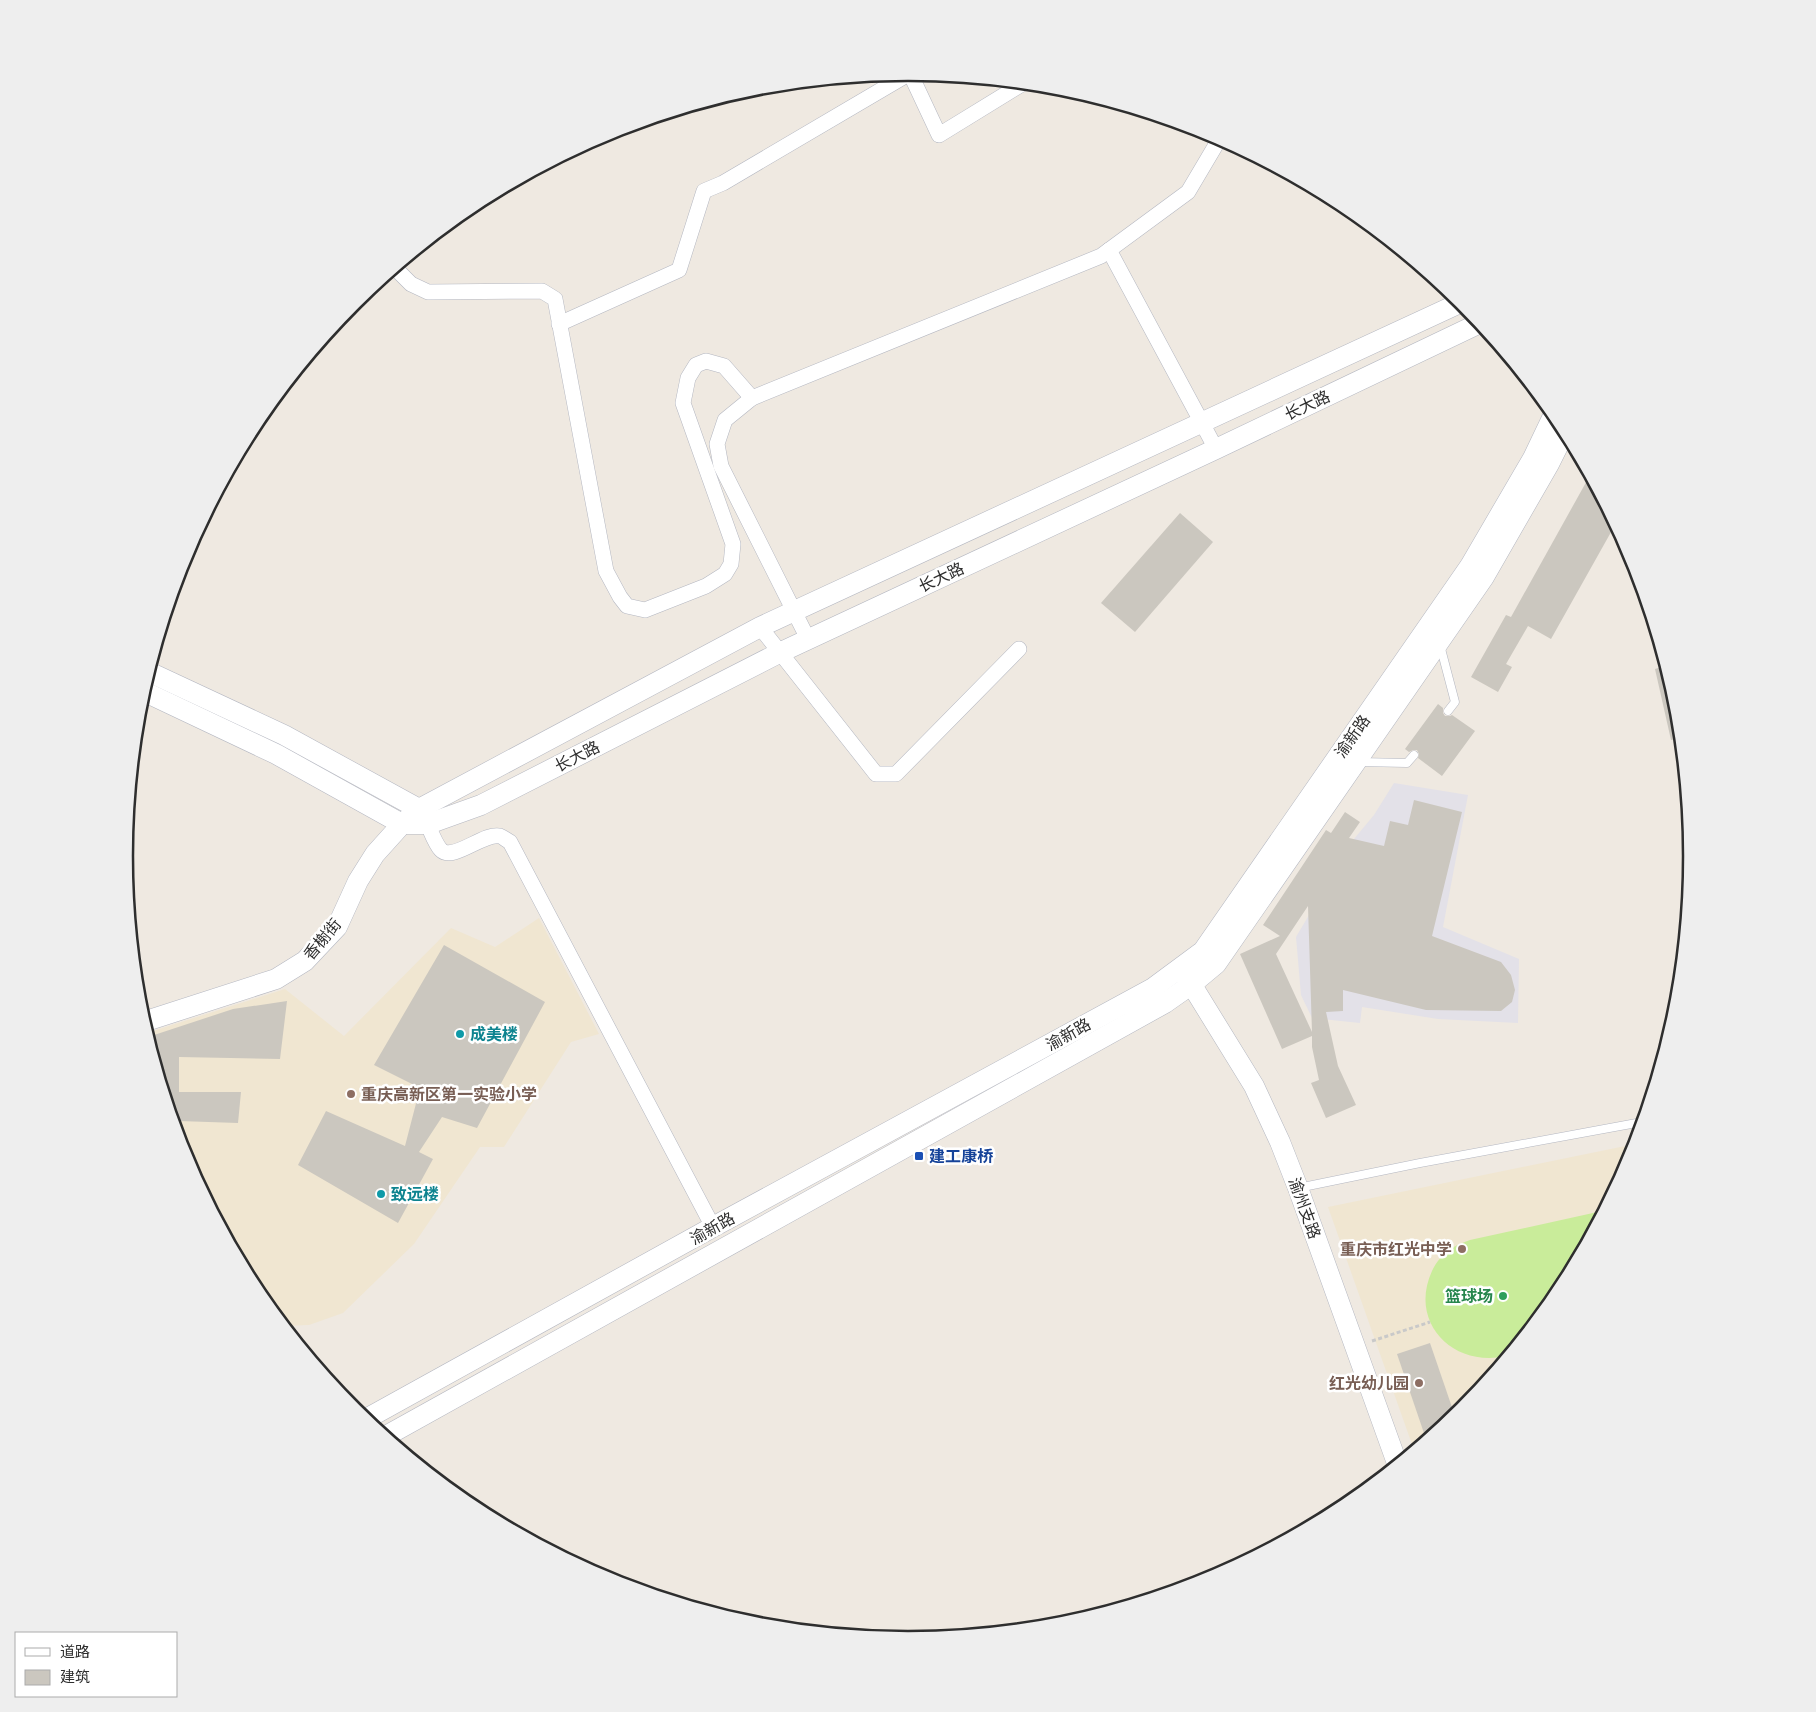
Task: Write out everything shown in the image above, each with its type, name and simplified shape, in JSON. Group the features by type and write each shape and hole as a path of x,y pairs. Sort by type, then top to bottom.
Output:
{"street":[{"path":"559,324 679,270 704,191 723,183 896,81"},
{"path":"914,81 939,135 1014,89"},
{"path":"808,639 721,466 717,444 724,420 752,398 1101,256 1188,192 1216,145"},
{"path":"1109,250 1216,449"},
{"path":"399,272 411,284 428,292 542,291 555,299 606,572 627,606 645,610 706,586 725,574 732,564 733,544 683,404 688,378 696,364 706,361 724,366 752,398"},
{"name":"长大路","path":"424,816 760,627 1454,306"},
{"name":"长大路","path":"424,816 481,805 808,639 1216,449 1473,326"},
{"name":"渝新路","path":"391,1433 1156,1007 1187,977 1203,951 1470,566 1534,458 1550,423"},
{"name":"渝新路","path":"373,1416 1153,988 1187,977 1216,964 1484,577 1561,440"},
{"path":"760,627 876,774 896,774 1019,649"},
{"path":"155,675 284,735 424,816 439,848 444,853 452,853 493,835 501,836 510,842 714,1228"},
{"path":"151,694 276,754 402,824"},
{"name":"香榭街","path":"151,1020 276,979 305,961 337,927 358,881 375,854 402,824 424,816"},
{"name":"渝州支路","path":"1187,977 1254,1086 1280,1142 1395,1458"}],"lane":[{"path":"1440,643 1455,702 1448,712"},
{"path":"1357,762 1407,763 1414,755"},
{"path":"1298,1188 1420,1163 1635,1123"}],"path":[{"path":"1355,1346 1430,1322"}],"shaded area":[{"path":"1394,783 1468,795 1443,927 1519,959 1518,1023 1438,1019 1362,1007 1360,1023 1312,1018 1301,995 1296,937 1354,839 1374,815"},
{"name":"重庆高新区第一实验小学","path":"539,918 599,1034 571,1042 504,1147 480,1147 414,1244 343,1313 309,1325 291,1326 237,1243 213,1199 174,1105 154,1031 285,989 344,1036 451,928 495,947"},
{"name":"重庆市红光中学","path":"1626,1146 1603,1199 1579,1243 1523,1328 1456,1404 1412,1444 1328,1207"}],"green space":[{"path":"1596,1212 1552,1286 1523,1328 1499,1357 1487,1358 1469,1355 1453,1348 1440,1338 1431,1324 1426,1308 1426,1290 1432,1271 1440,1258 1449,1250 1470,1240"}],"building":[{"path":"1586,482 1611,532 1551,639 1528,626 1506,664 1512,667 1498,692 1471,677 1506,615 1511,617"},
{"path":"1180,513 1213,542 1135,632 1101,603"},
{"path":"1659,668 1674,740 1671,740 1655,669"},
{"path":"1438,704 1443,708 1445,716 1452,715 1475,731 1442,776 1418,758 1417,750 1409,752 1405,749"},
{"path":"1414,800 1462,812 1432,936 1501,962 1511,975 1515,990 1512,1002 1501,1011 1426,1010 1343,990 1343,1011 1326,1012 1338,1066 1356,1105 1326,1118 1311,1083 1319,1080 1312,1047 1312,1036 1282,1049 1240,954 1280,936 1263,925 1326,830 1331,833 1345,812 1360,822 1349,838 1384,846 1390,821 1408,825","holes":["1308,906 1312,1032 1276,954"]},
{"name":"成美楼","path":"444,945 545,1002 477,1128 442,1117 419,1152 433,1159 398,1223 298,1165 326,1111 405,1146 420,1088 374,1065"},
{"path":"287,1001 280,1059 179,1057 179,1092 241,1092 238,1123 180,1121 155,1035 233,1009"},
{"path":"1430,1343 1452,1408 1424,1433 1397,1354"}],"place":[{"name":"成美楼","path":"460,1034"},
{"name":"重庆高新区第一实验小学","path":"351,1094"},
{"name":"建工康桥","path":"919,1156"},
{"name":"致远楼","path":"381,1194"},
{"name":"重庆市红光中学","path":"1462,1249"},
{"name":"篮球场","path":"1503,1296"},
{"name":"红光幼儿园","path":"1419,1383"}]}
